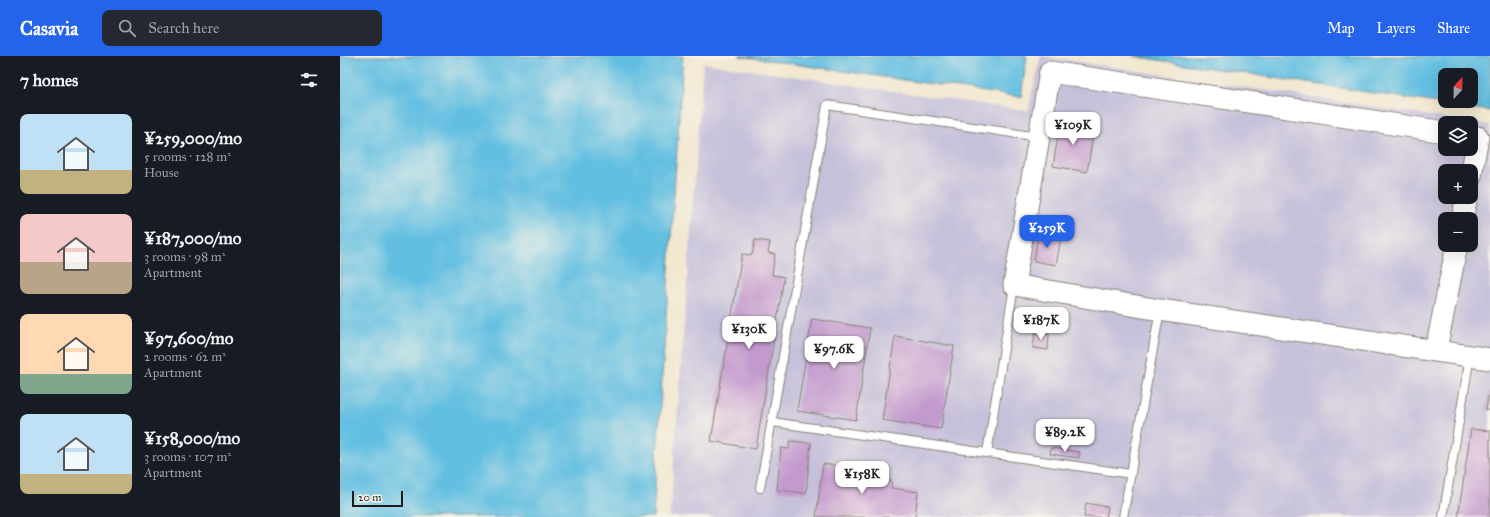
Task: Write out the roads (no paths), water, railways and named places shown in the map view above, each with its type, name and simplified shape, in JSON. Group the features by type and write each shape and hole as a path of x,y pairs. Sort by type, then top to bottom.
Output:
{"street":[{"path":"1438,131 1050,72 1014,285 1160,310 1480,357"},
{"path":"1474,164 1480,137"},
{"path":"1436,350 1456,252"}],"lane":[{"path":"760,488 827,105 1040,137"},
{"path":"987,454 1014,285"},
{"path":"1123,517 1160,310"},
{"path":"1443,517 1480,357"},
{"path":"772,422 1131,474"}],"water":[{"path":"340,56 683,56 653,517 340,517"},
{"path":"739,56 1027,56 1021,97"},
{"path":"1132,56 1490,56 1490,111 1470,108 1478,108 1478,68 1438,68 1438,103"}]}
